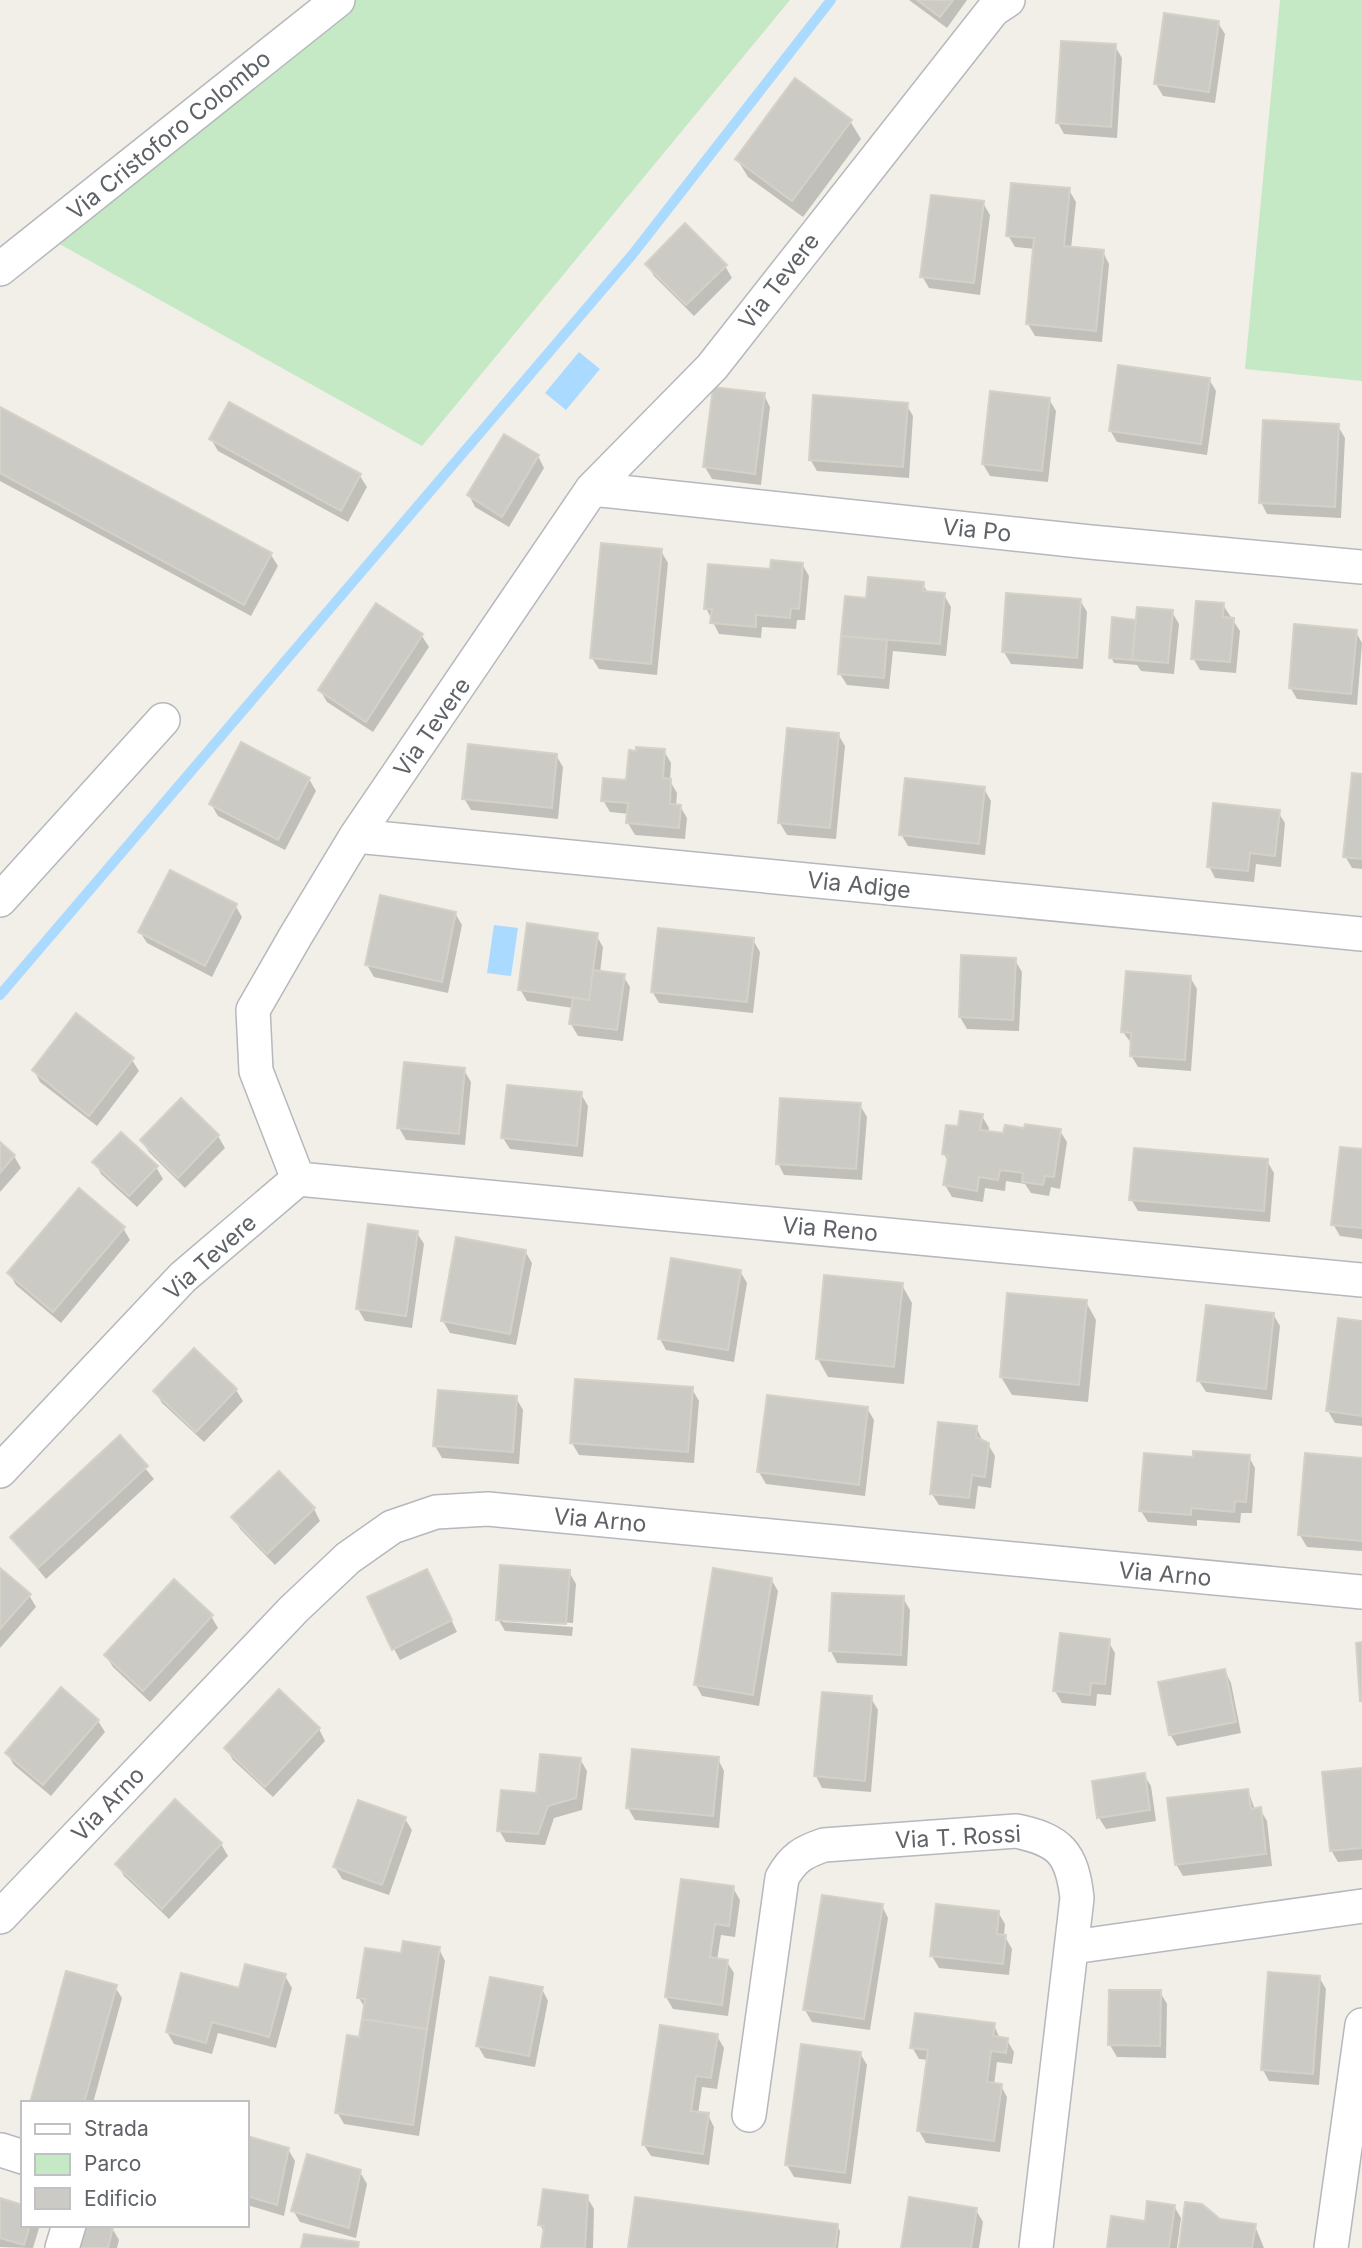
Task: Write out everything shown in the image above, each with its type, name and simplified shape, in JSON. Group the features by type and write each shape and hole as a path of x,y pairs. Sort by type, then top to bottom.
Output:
{"street":[{"name":"Via Cristoforo Colombo","path":"0,270 338,0"},
{"name":"Via Tevere","path":"0,1471 183,1277 298,1179 256,1071 253,1010 356,836 592,489 712,367 993,10 1008,0"},
{"name":"Via Po","path":"592,489 1090,542 1362,567"},
{"path":"0,900 163,720"},
{"name":"Via Adige","path":"356,836 1362,934"},
{"name":"Via Reno","path":"298,1179 1362,1280"},
{"name":"Via Arno","path":"0,1917 294,1609 339,1566 392,1527 436,1512 488,1509 1362,1592"},
{"name":"Via T. Rossi","path":"749,2115 782,1878 791,1862 803,1852 824,1845 1016,1831 1042,1836 1065,1852 1074,1872 1077,1898 1036,2248"},
{"path":"1073,1947 1362,1906"},
{"path":"1331,2248 1362,2025"},
{"path":"62,2248 68,2227"}],"green space":[{"path":"330,0 790,0 422,446 38,232"},
{"path":"1280,0 1362,0 1362,381 1245,369"}],"water":[{"path":"579,352 600,369 566,410 545,393"},
{"path":"494,925 518,928 511,976 487,973"}],"building":[{"path":"917,0 953,0 940,17"},
{"path":"1164,13 1219,21 1209,92 1154,84"},
{"path":"1061,41 1116,44 1111,127 1056,123"},
{"path":"795,78 852,120 792,201 735,159"},
{"path":"1011,183 1070,188 1064,246 1104,250 1096,331 1026,324 1034,238 1006,236"},
{"path":"931,195 984,201 974,283 920,277"},
{"path":"685,223 727,265 686,305 645,264"},
{"path":"1118,365 1210,378 1201,444 1109,431"},
{"path":"713,387 765,393 755,474 703,467"},
{"path":"990,391 1050,398 1042,471 982,464"},
{"path":"813,395 908,403 903,467 809,460"},
{"path":"229,402 361,474 341,511 209,439"},
{"path":"0,407 272,553 244,605 0,473"},
{"path":"1263,420 1339,424 1335,507 1259,503"},
{"path":"504,434 539,455 502,517 467,495"},
{"path":"601,543 662,549 651,664 590,658"},
{"path":"771,560 803,563 799,609 791,608 790,618 756,615 756,627 710,623 712,609 704,609 708,564 770,569"},
{"path":"868,577 924,582 923,591 945,593 940,644 841,636 845,596 866,598"},
{"path":"1006,593 1081,599 1077,658 1002,652"},
{"path":"1196,601 1224,603 1223,617 1234,618 1230,662 1191,659"},
{"path":"376,603 423,634 366,722 318,690"},
{"path":"1137,607 1173,610 1168,663 1132,660"},
{"path":"1112,617 1136,620 1132,660 1109,658"},
{"path":"1294,624 1357,630 1351,694 1289,688"},
{"path":"841,636 887,640 884,678 838,674"},
{"path":"787,728 839,733 830,828 778,823"},
{"path":"241,742 310,778 278,840 209,804"},
{"path":"468,744 557,754 552,808 462,799"},
{"path":"636,747 665,749 663,778 671,779 670,804 681,805 679,828 626,823 628,803 601,801 603,778 626,780 629,750 636,751"},
{"path":"1352,773 1362,774 1362,859 1343,857"},
{"path":"905,778 985,787 979,844 899,835"},
{"path":"1213,803 1280,810 1275,856 1250,853 1248,871 1207,867"},
{"path":"170,870 237,904 205,966 138,932"},
{"path":"380,895 456,912 442,982 365,965"},
{"path":"527,923 598,933 589,1000 518,990"},
{"path":"658,928 754,938 747,1002 651,992"},
{"path":"961,955 1016,958 1013,1020 959,1017"},
{"path":"593,970 625,974 617,1030 569,1024 573,997 589,1000"},
{"path":"1126,971 1191,976 1185,1060 1130,1056 1131,1033 1121,1032"},
{"path":"76,1013 134,1058 89,1116 32,1070"},
{"path":"404,1062 465,1068 459,1134 397,1128"},
{"path":"507,1085 582,1092 577,1146 501,1138"},
{"path":"181,1098 219,1135 178,1178 140,1140"},
{"path":"780,1098 861,1103 856,1169 776,1164"},
{"path":"960,1111 983,1114 980,1130 1003,1133 1005,1125 1024,1128 1025,1124 1061,1129 1054,1177 1045,1176 1043,1185 1022,1182 1023,1173 1000,1170 998,1180 979,1177 977,1191 943,1185 948,1156 942,1154 946,1125 958,1126"},
{"path":"121,1132 158,1166 129,1196 92,1162"},
{"path":"0,1142 15,1155 0,1173"},
{"path":"1340,1147 1362,1149 1362,1228 1331,1225"},
{"path":"1134,1148 1268,1159 1264,1211 1129,1200"},
{"path":"79,1188 125,1227 53,1312 7,1273"},
{"path":"368,1224 418,1231 406,1316 356,1309"},
{"path":"456,1237 526,1250 510,1334 441,1321"},
{"path":"671,1258 741,1270 728,1350 658,1339"},
{"path":"824,1275 903,1283 894,1367 816,1359"},
{"path":"1007,1293 1087,1300 1079,1385 1000,1377"},
{"path":"1206,1305 1274,1313 1266,1389 1197,1381"},
{"path":"1338,1318 1362,1321 1362,1416 1326,1411"},
{"path":"194,1348 237,1389 196,1432 153,1391"},
{"path":"575,1379 693,1387 688,1452 570,1443"},
{"path":"438,1390 517,1396 513,1452 433,1446"},
{"path":"767,1395 868,1407 859,1485 757,1472"},
{"path":"938,1422 977,1426 976,1437 989,1443 985,1477 972,1475 969,1498 930,1494"},
{"path":"120,1435 148,1466 38,1568 10,1537"},
{"path":"1193,1451 1250,1455 1246,1502 1235,1501 1234,1512 1191,1508 1191,1515 1139,1511 1144,1453 1193,1457"},
{"path":"1305,1453 1362,1458 1362,1541 1298,1535"},
{"path":"279,1471 315,1508 267,1554 231,1517"},
{"path":"500,1565 570,1570 566,1624 496,1620"},
{"path":"0,1568 31,1594 0,1629"},
{"path":"713,1568 772,1578 753,1695 694,1685"},
{"path":"427,1569 452,1620 392,1650 367,1597"},
{"path":"174,1579 213,1615 143,1691 104,1655"},
{"path":"832,1593 904,1596 901,1655 829,1651"},
{"path":"1060,1633 1110,1639 1105,1684 1091,1683 1090,1695 1053,1691"},
{"path":"1362,1642 1362,1701 1360,1701 1356,1643"},
{"path":"1225,1669 1236,1722 1169,1735 1158,1682"},
{"path":"61,1687 99,1720 43,1785 5,1753"},
{"path":"279,1689 320,1728 265,1787 224,1748"},
{"path":"822,1692 872,1696 865,1781 814,1776"},
{"path":"632,1749 719,1757 713,1816 626,1808"},
{"path":"540,1754 581,1758 576,1798 548,1806 538,1834 497,1831 501,1790 536,1793"},
{"path":"1362,1768 1362,1848 1330,1851 1322,1772"},
{"path":"1145,1773 1150,1810 1097,1818 1092,1781"},
{"path":"1248,1789 1251,1809 1261,1807 1266,1854 1175,1865 1167,1798"},
{"path":"175,1799 222,1843 162,1909 115,1864"},
{"path":"358,1800 406,1817 382,1885 333,1867"},
{"path":"681,1879 734,1886 729,1926 715,1924 710,1957 728,1960 722,2005 665,1997"},
{"path":"822,1895 883,1904 864,2019 803,2010"},
{"path":"936,1904 999,1911 997,1934 1006,1935 1003,1964 930,1956"},
{"path":"403,1941 440,1947 427,2029 362,2019 365,1999 357,1998 365,1948 401,1953"},
{"path":"245,1964 286,1974 269,2037 212,2022 206,2043 166,2032 181,1973 239,1988"},
{"path":"66,1971 117,1985 85,2101 31,2101"},
{"path":"1268,1972 1320,1976 1313,2074 1261,2070"},
{"path":"490,1977 543,1987 529,2056 476,2046"},
{"path":"1109,1990 1161,1990 1160,2046 1108,2045"},
{"path":"915,2013 995,2023 993,2036 1008,2038 1006,2053 991,2051 987,2082 1002,2084 994,2141 917,2131 928,2050 910,2048"},
{"path":"362,2019 427,2029 413,2125 335,2113 347,2035 359,2037"},
{"path":"660,2025 718,2034 711,2078 696,2076 691,2111 709,2113 703,2154 642,2145"},
{"path":"801,2044 861,2052 845,2173 785,2165"},
{"path":"248,2136 289,2148 277,2205 248,2196"},
{"path":"307,2154 361,2170 349,2228 291,2211"},
{"path":"543,2189 588,2195 585,2248 541,2248 544,2226 538,2225"},
{"path":"635,2197 838,2224 835,2248 628,2248"},
{"path":"909,2197 977,2208 971,2248 901,2248"},
{"path":"0,2198 21,2204 21,2227 29,2227 24,2245 0,2238"},
{"path":"1147,2201 1175,2205 1169,2248 1107,2248 1111,2216 1145,2221"},
{"path":"1185,2202 1202,2204 1220,2219 1256,2224 1252,2248 1179,2248"},
{"path":"84,2227 113,2227 108,2248 79,2248"},
{"path":"304,2234 359,2242 358,2248 301,2248"}],"waterway":[{"path":"0,995 632,255 831,0"}]}
